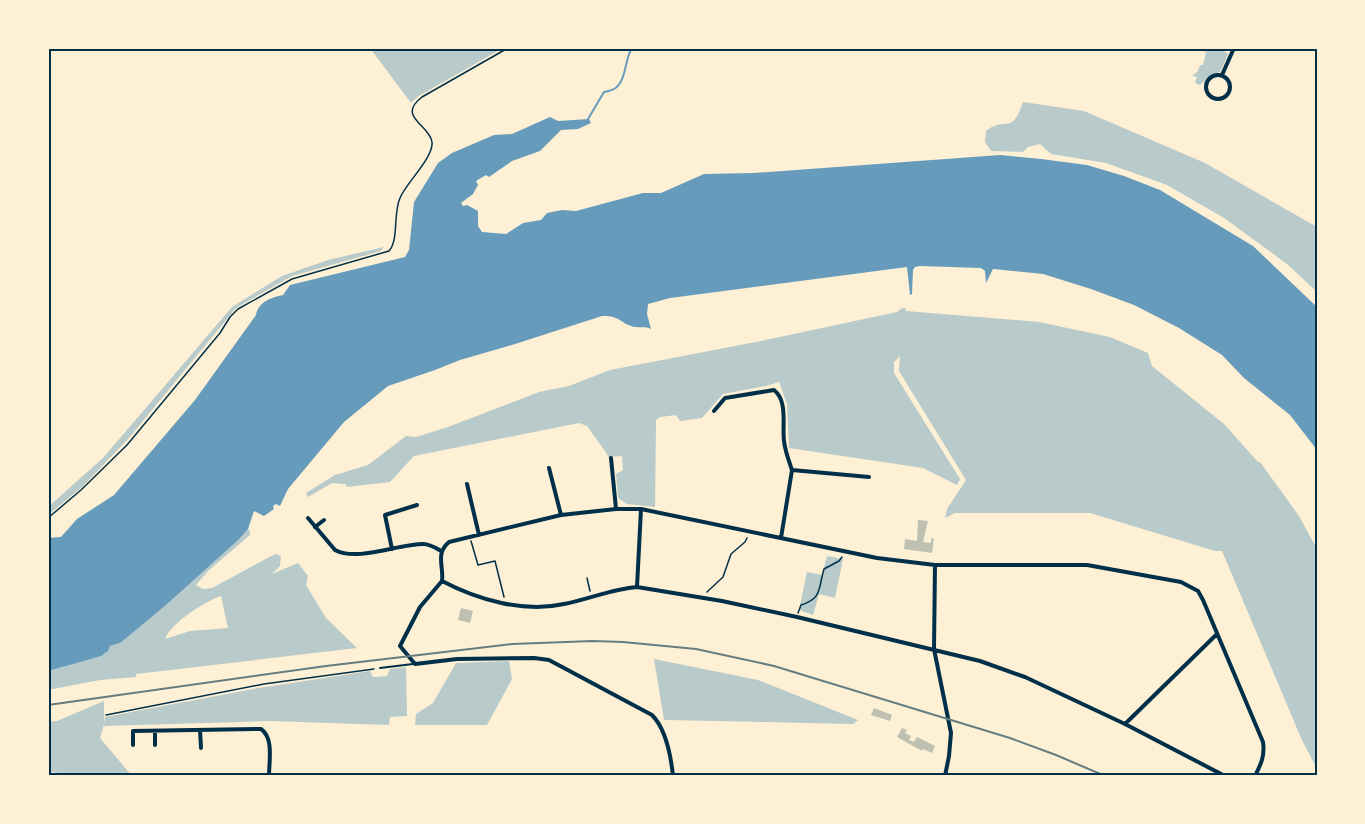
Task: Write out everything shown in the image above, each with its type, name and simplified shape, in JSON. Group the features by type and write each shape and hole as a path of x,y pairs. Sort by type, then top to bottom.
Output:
{"street":[{"path":"1222,75 1232,48"},
{"path":"1222,75 1228,81 1229,93 1222,99 1213,98 1207,92 1206,84 1210,77 1222,75"},
{"path":"714,411 725,398 774,390 780,394 784,443 792,470 781,538"},
{"path":"611,458 616,509"},
{"path":"549,468 561,515"},
{"path":"792,470 869,477"},
{"path":"467,484 479,535"},
{"path":"392,549 385,515 417,505"},
{"path":"673,775 669,753 659,724 652,715 549,660 457,658 415,664 400,646 420,607 442,581 441,551 448,542 561,515 616,509 641,509 876,558 935,565 1087,565 1181,582 1198,591 1263,742 1264,752 1255,776"},
{"path":"637,587 641,509"},
{"path":"308,518 334,550 340,553 366,553 423,544 441,551"},
{"path":"315,527 324,520"},
{"path":"935,565 934,649 951,733 945,776"},
{"path":"442,581 465,592 505,603 530,606 562,605 624,588 637,587 797,617 934,649 1025,676 1225,776"},
{"path":"1125,724 1218,634"},
{"path":"134,745 133,732 261,729 269,742 269,776"},
{"path":"200,730 201,748"},
{"path":"155,731 155,745"}],"lane":[{"path":"380,668 415,664"}],"path":[{"path":"48,518 127,445 238,309 292,279 389,251 394,244 395,213 401,195 429,154 432,144 430,136 415,119 412,112 414,104 422,97 508,48"},
{"path":"705,598 709,588 723,577 729,557 745,542 749,531"},
{"path":"470,538 478,565 495,561 505,603"},
{"path":"797,617 801,605 818,596 824,569 839,561 843,552"},
{"path":"587,578 592,598"},
{"path":"106,715 264,684 380,668"},
{"path":"48,773 65,776"},
{"path":"349,776 383,776"},
{"path":"421,776 809,776"}],"shaded area":[{"path":"370,48 503,48 417,97 411,103"},
{"path":"1200,48 1218,49 1228,54 1220,72 1211,75 1200,85 1195,83 1197,77 1192,76 1198,71 1200,65 1203,65 1206,52"},
{"path":"1023,102 1084,111 1205,163 1317,227 1317,292 1287,264 1224,218 1167,185 1106,163 1051,154 1040,144 1028,147 1023,152 991,151 985,142 986,131 1008,124 1015,119"},
{"path":"384,247 381,251 292,276 236,308 129,438 81,488 48,515 48,507 103,458 232,307 282,276 328,260"},
{"path":"902,308 906,311 1039,322 1110,337 1148,353 1152,366 1224,424 1260,462 1299,516 1317,549 1317,769 1301,738 1222,551 1215,551 1090,513 955,513 945,518 947,509 966,480 899,371 900,356 894,362 894,373 960,479 957,485 923,468 789,448 787,404 779,382 723,394 702,418 680,421 676,415 660,417 656,420 655,507 627,504 618,498 616,474 623,470 622,456 608,457 587,426 579,423 414,456 390,482 347,487 345,484 332,483 308,497 306,493 335,475 368,465 406,436 416,437 448,427 539,392 569,386 610,370 761,341 897,312"},
{"path":"248,529 250,535 208,571 196,585 203,589 212,588 275,554 281,556 280,566 272,574 298,563 308,576 306,585 326,618 357,648 136,674 136,677 100,680 48,690 48,671 106,653 110,646 117,644 166,605","holes":["221,596 228,628 190,631 165,639 174,626 189,613"]},
{"path":"827,556 843,559 835,598 819,594 813,615 799,610 807,572 822,575"},
{"path":"654,659 758,680 858,720 853,724 664,720"},
{"path":"509,661 512,679 487,725 415,725 416,714 433,703 456,663"},
{"path":"406,667 407,716 390,717 389,725 271,721 104,726 105,717 253,689 370,671 373,677 387,676 390,669"},
{"path":"104,701 104,724 100,738 132,776 72,776 48,771 48,722 57,721"}],"water":[{"path":"550,117 558,121 589,119 591,123 578,129 561,130 540,151 512,161 489,177 486,175 476,181 478,185 473,194 461,203 463,206 467,205 478,211 478,226 482,232 506,234 523,223 541,220 547,213 562,210 576,211 643,193 661,193 704,174 754,173 1000,155 1087,165 1160,190 1253,246 1317,307 1317,450 1290,415 1244,378 1222,355 1179,328 1134,305 1043,274 993,269 986,283 985,271 981,268 920,266 913,270 912,294 910,295 907,267 670,298 648,304 647,314 651,329 631,326 613,317 602,316 460,360 388,386 344,422 288,489 280,506 276,504 273,506 274,509 264,516 254,511 248,529 237,541 166,605 120,643 110,646 108,651 101,656 48,671 48,538 61,537 77,519 114,495 195,400 263,303 283,295 290,285 405,257 409,250 414,202 438,163 452,153 494,135 512,134"}],"building":[{"path":"918,520 928,521 923,542 931,543 931,538 934,539 932,553 904,549 905,539 917,541"},
{"path":"461,608 473,611 470,623 458,620"},
{"path":"874,708 892,715 890,721 871,715"},
{"path":"902,728 907,730 905,733 911,736 909,740 914,742 917,737 935,746 932,753 923,749 922,751 897,737"}],"waterway":[{"path":"588,119 604,92 614,89 621,81 632,48"}],"railway":[{"path":"48,705 326,666 512,644 623,642 696,649 774,666 1010,738 1105,776"}]}
